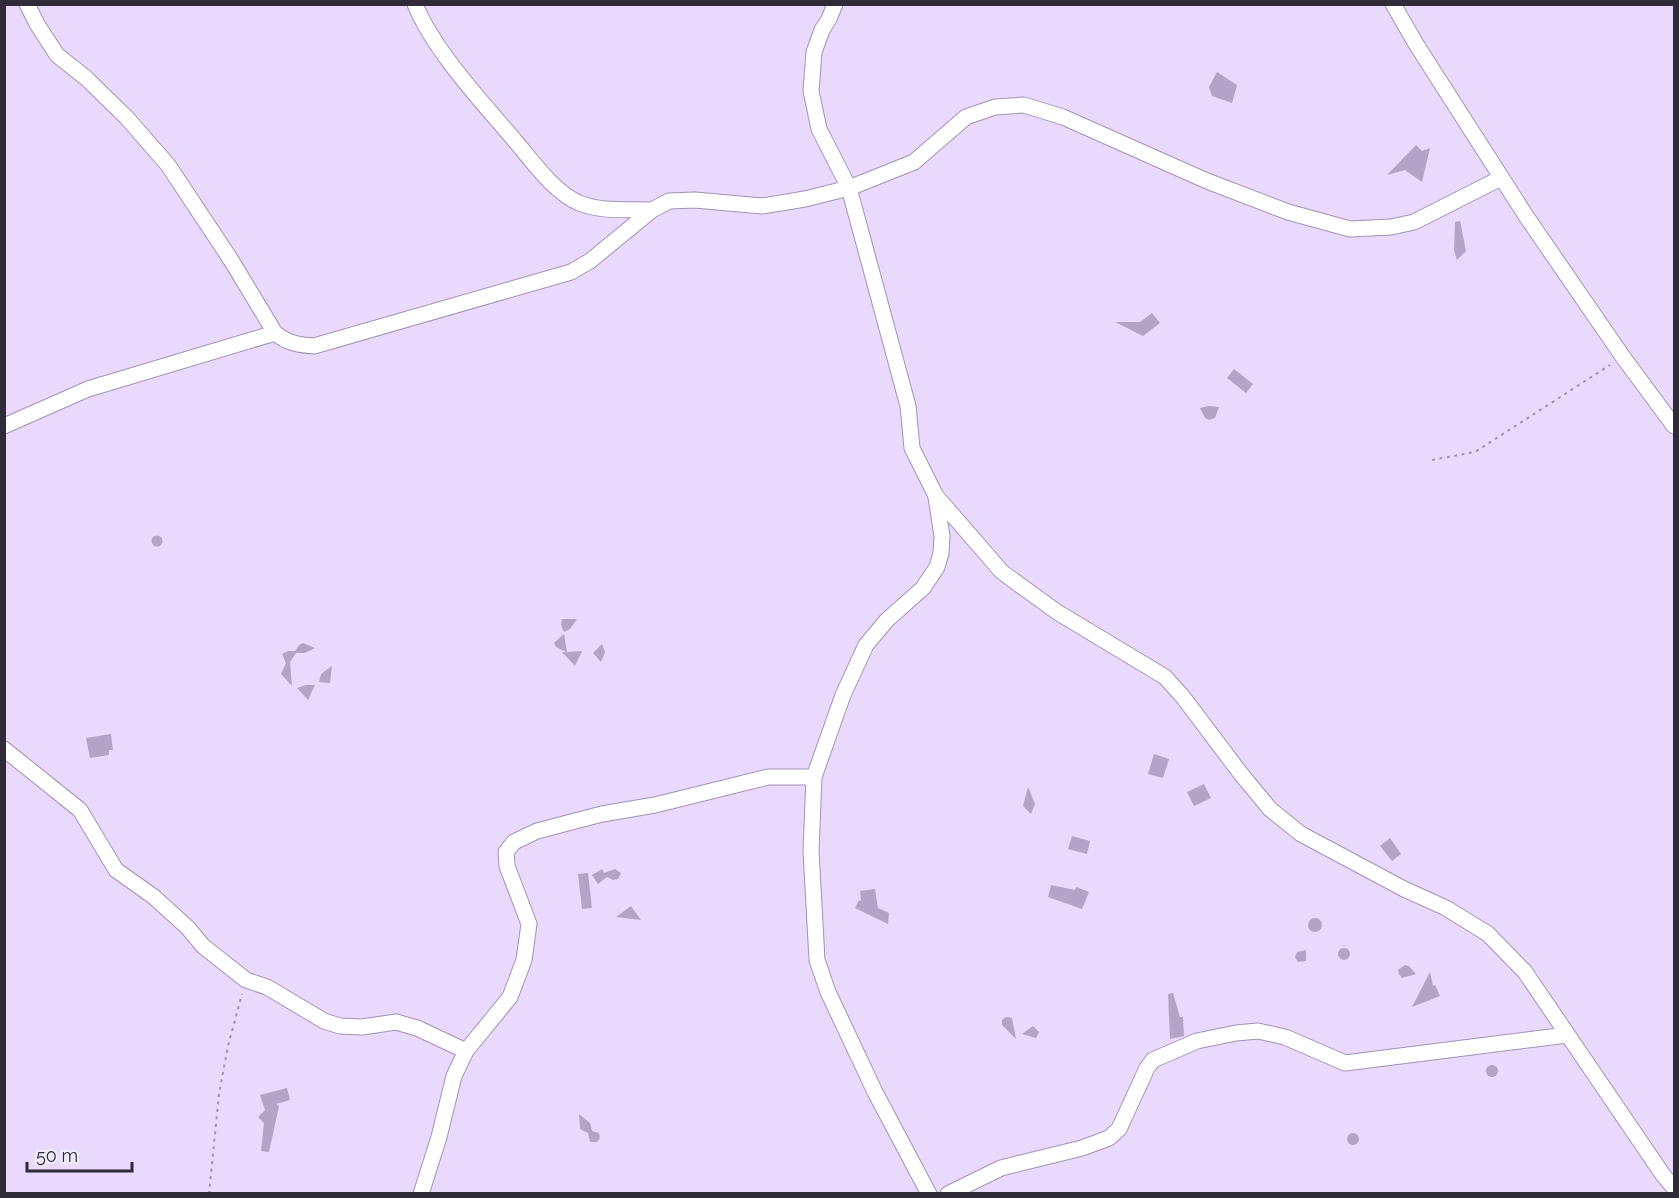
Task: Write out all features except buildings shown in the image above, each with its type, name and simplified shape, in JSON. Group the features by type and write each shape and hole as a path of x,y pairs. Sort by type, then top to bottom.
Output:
{"street":[{"path":"27,4 57,55 86,78 127,118 168,165 231,260 275,333 282,339 298,345 314,346 571,272 590,261 652,210 669,201 695,200 762,206 805,199 849,188 914,162 966,117 995,107 1024,105 1063,117 1207,181 1288,212 1350,229 1391,227 1414,222 1501,178"},
{"path":"415,4 440,49 551,183 577,202 595,208 652,210"},
{"path":"835,4 814,52 811,91 819,129 849,188 906,396 912,448 936,496 1002,572 1057,612 1165,677 1270,808 1301,834 1404,889 1446,908 1488,934 1525,972 1674,1188"},
{"path":"1394,4 1416,44 1501,178 1623,357 1674,426"},
{"path":"4,426 88,389 275,333"},
{"path":"929,1194 866,1074 828,993 817,960 811,851 814,777 843,695 866,645 887,620 922,588 938,567 942,536 936,496"},
{"path":"4,749 80,810 116,870 154,897 188,928 203,946 246,980 267,987 324,1021 340,1026 362,1027 396,1022 417,1028 466,1051"},
{"path":"421,1194 439,1137 454,1076 466,1051 510,997 524,960 529,924 507,866 506,852 514,842 537,831 602,814 656,806 768,777 814,777"},
{"path":"948,1194 1001,1168 1083,1149 1109,1138 1119,1129 1147,1068 1153,1060 1197,1041 1258,1031 1285,1037 1345,1063 1567,1035"}],"path":[{"path":"1432,460 1475,452 1623,357"},
{"path":"209,1194 219,1094 228,1046 246,980"}]}
